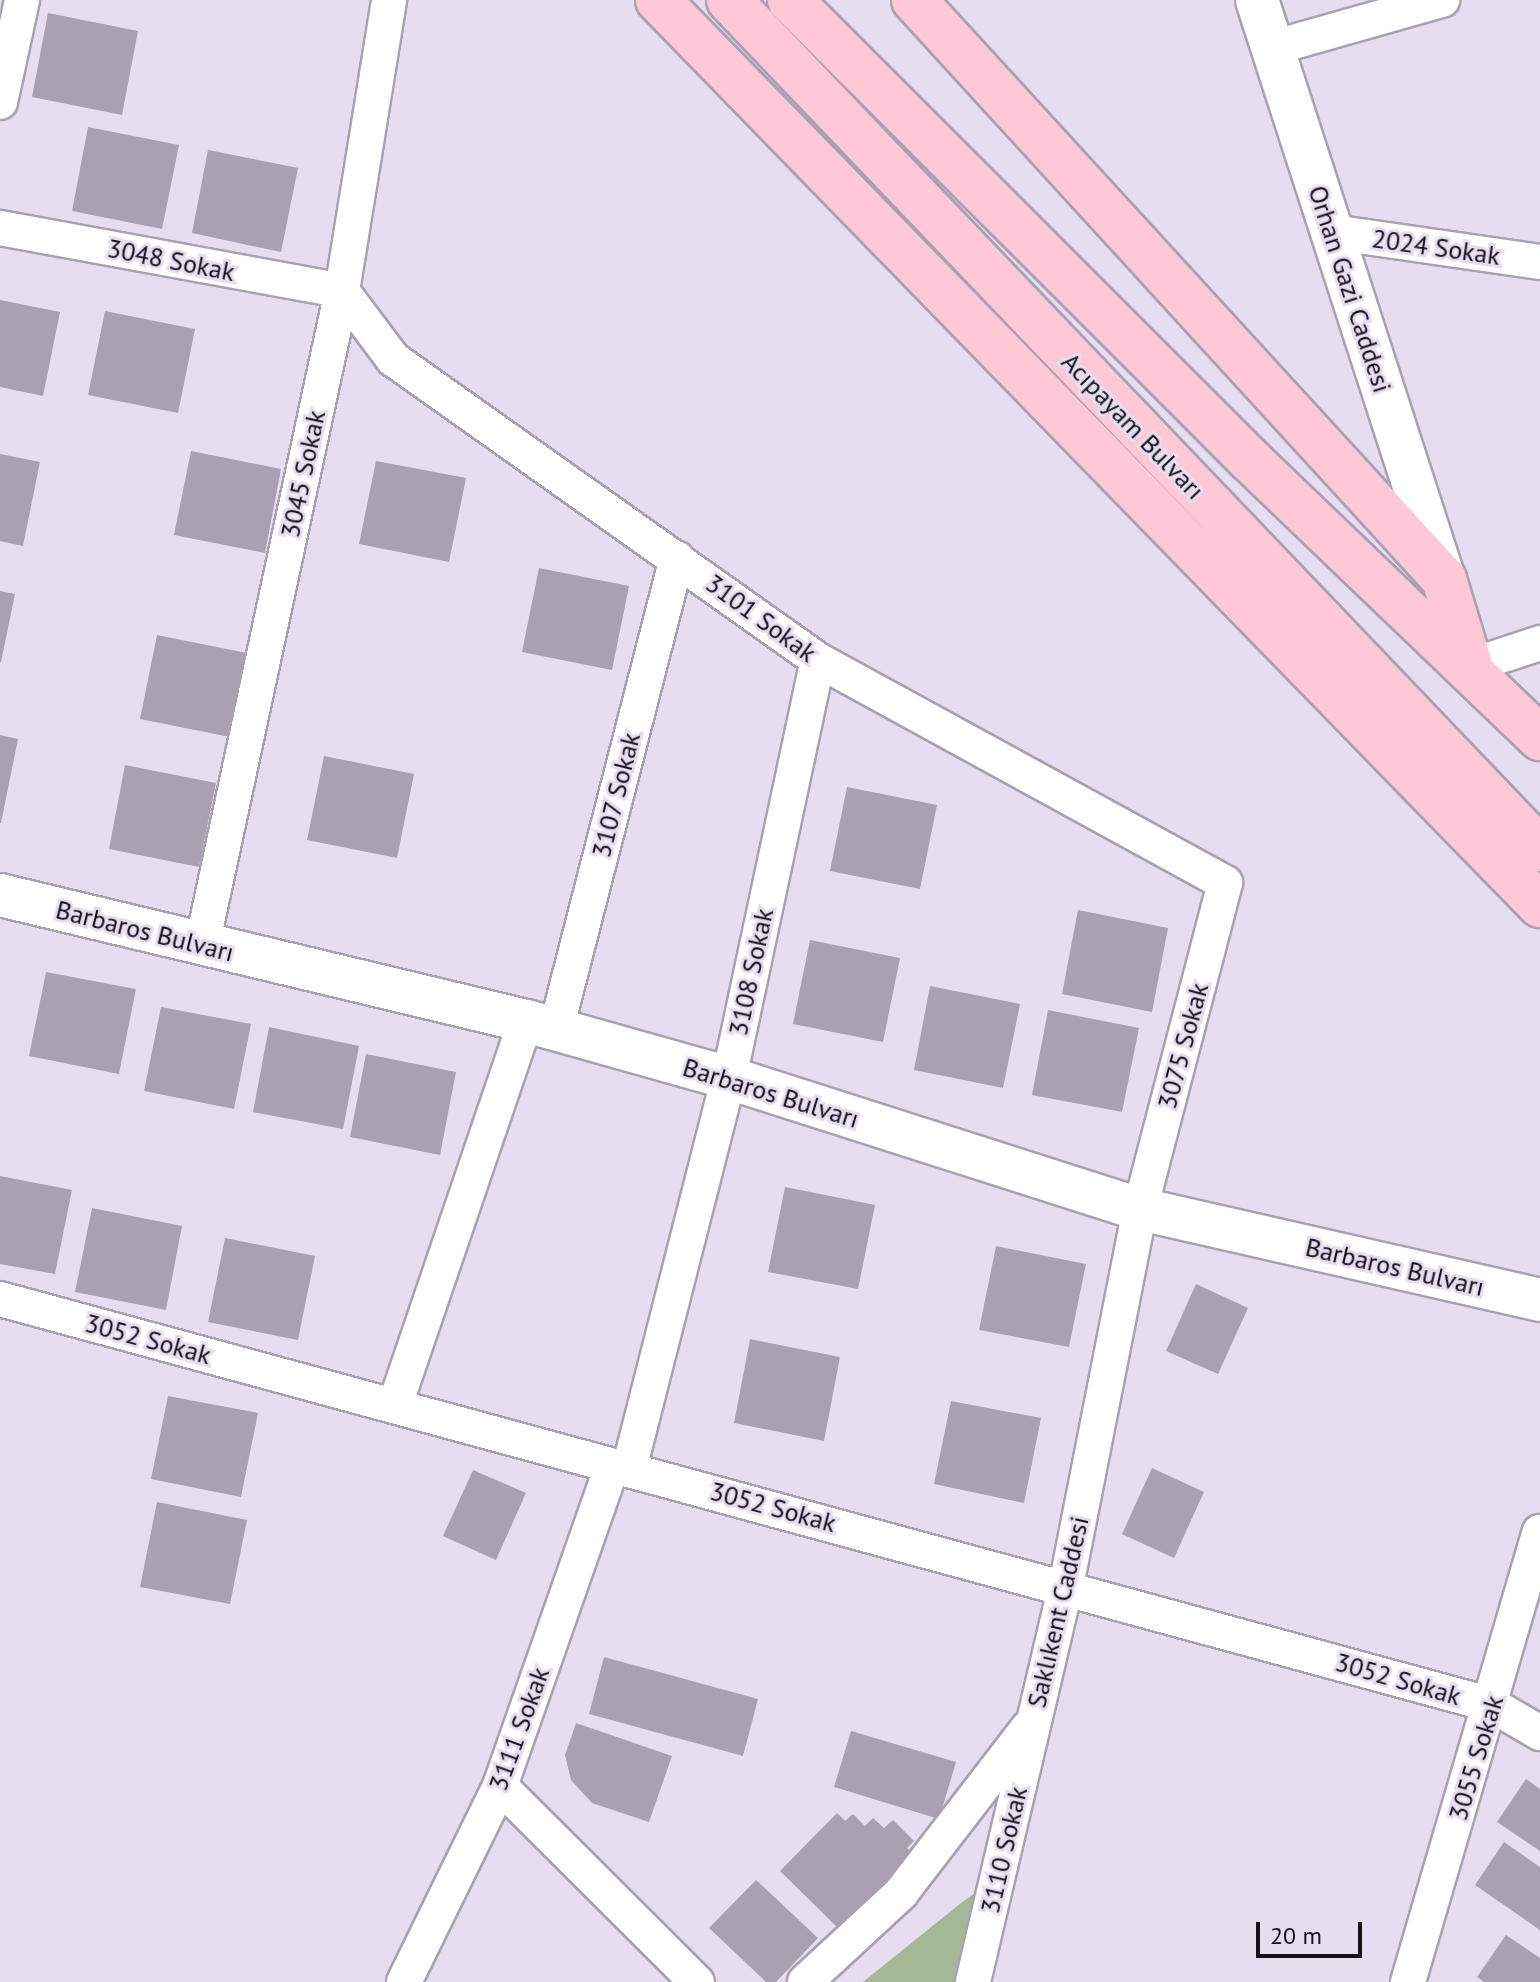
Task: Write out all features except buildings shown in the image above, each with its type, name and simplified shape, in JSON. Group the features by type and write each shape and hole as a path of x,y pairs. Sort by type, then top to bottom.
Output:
{"main road":[{"path":"658,0 1540,905"},
{"name":"Acıpayam Bulvarı","path":"729,0 1540,849"},
{"path":"790,0 1250,460 1470,666 1540,727"},
{"path":"914,0 1444,579 1470,666 1540,738"}],"street":[{"path":"0,102 22,0"},
{"name":"3045 Sokak","path":"202,945 342,291 389,0"},
{"name":"Orhan Gazi Caddesi","path":"1257,0 1444,579"},
{"path":"1272,48 1442,0"},
{"name":"3048 Sokak","path":"0,228 342,291"},
{"name":"2024 Sokak","path":"1332,232 1540,262"},
{"name":"3101 Sokak","path":"342,291 393,359 818,660 1225,883"},
{"name":"3107 Sokak","path":"395,1405 541,1027 677,558"},
{"path":"1470,666 1540,643"},
{"name":"3108 Sokak","path":"620,1468 729,1078 818,660"},
{"name":"3075 Sokak","path":"1140,1209 1225,883"},
{"name":"Barbaros Bulvarı","path":"0,895 541,1027 729,1078 1140,1209 1540,1300"},
{"name":"Saklıkent Caddesi","path":"805,1982 901,1893 1035,1718 1066,1585 1140,1209"},
{"name":"3052 Sokak","path":"0,1299 620,1468 1066,1585 1492,1705 1540,1733"},
{"name":"3111 Sokak","path":"404,1982 500,1786 620,1468"},
{"name":"3055 Sokak","path":"1408,1982 1492,1705 1540,1532"},
{"name":"3110 Sokak","path":"973,1982 1035,1718"},
{"path":"500,1786 697,1982"}],"green space":[{"path":"978,1891 959,1982 863,1982 961,1903"}]}
